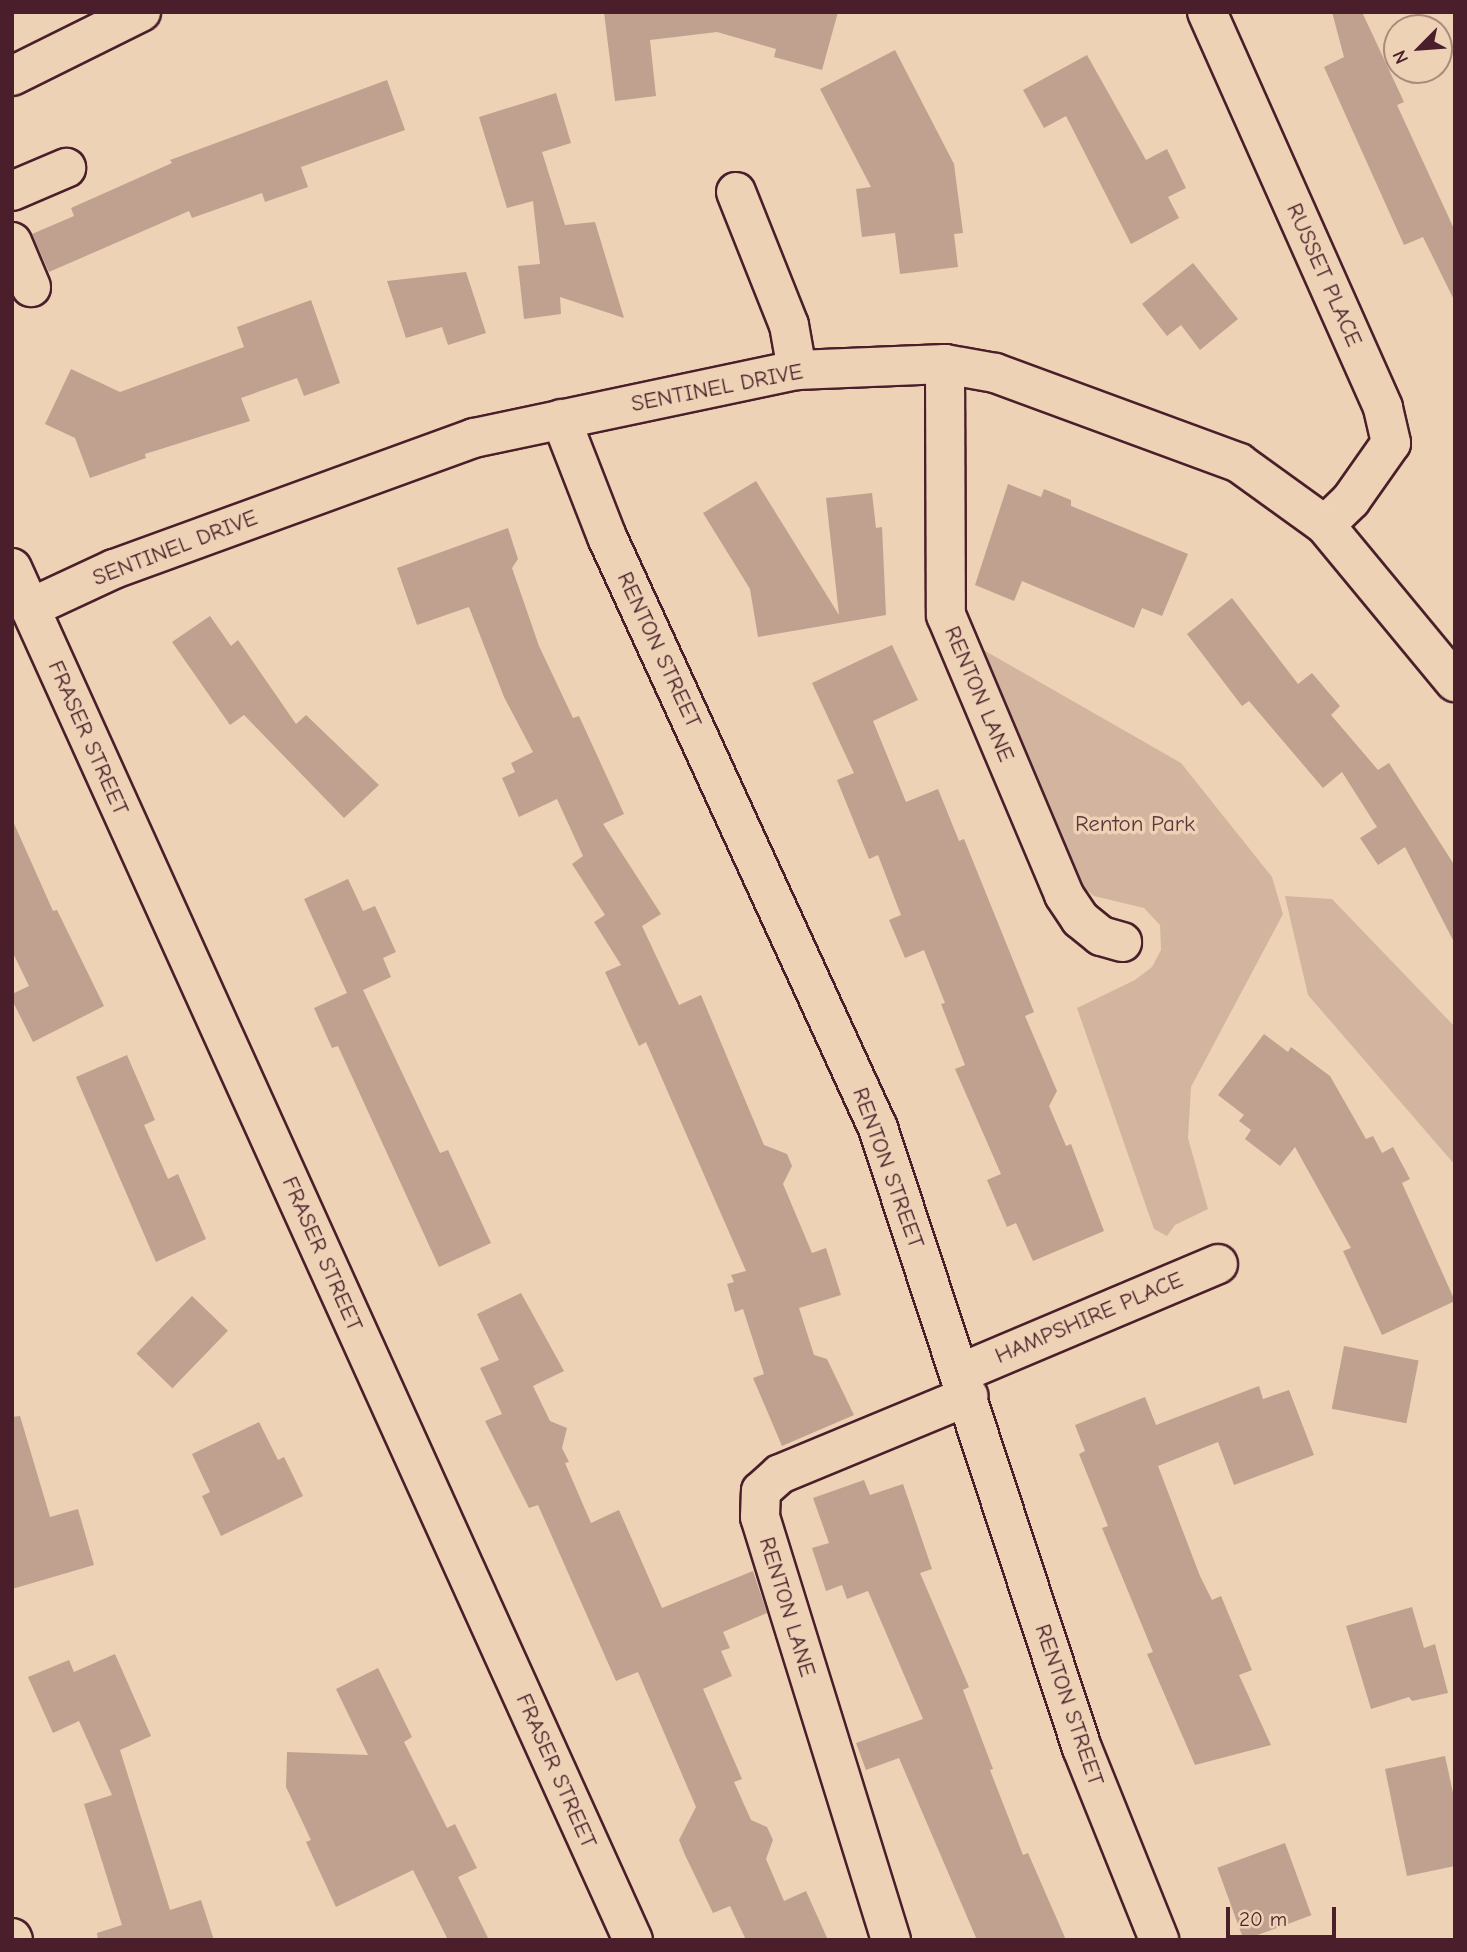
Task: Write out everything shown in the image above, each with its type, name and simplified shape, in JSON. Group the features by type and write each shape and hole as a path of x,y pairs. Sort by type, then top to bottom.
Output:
{"main road":[{"path":"12,76 141,12"},
{"name":"RUSSET PLACE","path":"1208,12 1383,408 1391,443 1351,500 1325,525"},
{"path":"12,191 66,168"},
{"path":"736,192 789,325 797,370"},
{"path":"12,242 32,287"},
{"name":"SENTINEL DRIVE","path":"30,608 114,569 474,438 797,370 945,364 995,373 1239,463 1325,525 1455,682"},
{"name":"RENTON LANE","path":"945,364 946,615 1064,895 1080,919 1101,936 1122,942"},
{"name":"RENTON STREET","path":"561,419 607,537 878,1128 1082,1748 1159,1940"},
{"name":"FRASER STREET","path":"12,568 633,1940"},
{"name":"HAMPSHIRE PLACE","path":"964,1385 1218,1264"},
{"name":"RENTON LANE","path":"891,1940 760,1517 761,1491 780,1474 964,1385"}],"green space":[{"name":"Renton Park","path":"975,645 1181,763 1272,877 1283,914 1191,1087 1188,1138 1208,1209 1175,1225 1167,1236 1154,1229 1077,1008 1135,980 1152,967 1161,950 1160,925 1144,908 1094,896 1083,887"},
{"path":"1285,896 1332,899 1455,1027 1455,1165 1308,995"}],"building":[{"path":"604,12 838,12 822,70 774,57 776,49 717,32 650,40 656,96 615,101"},
{"path":"1332,12 1362,12 1383,57 1383,84 1396,84 1404,102 1397,105 1455,231 1455,302 1423,237 1404,245 1324,67 1344,57"},
{"path":"895,50 954,164 963,233 954,234 958,267 900,274 895,233 862,237 856,189 871,187 820,89"},
{"path":"1087,55 1146,160 1167,149 1186,188 1168,197 1179,218 1131,244 1066,116 1044,128 1023,90"},
{"path":"387,80 405,130 301,167 308,187 265,202 262,193 192,218 189,211 49,272 32,234 74,216 71,208 172,163 170,160"},
{"path":"556,93 571,143 542,152 565,225 595,222 624,318 560,297 561,314 524,319 518,266 540,264 533,201 507,208 479,117"},
{"path":"1193,263 1238,319 1200,350 1181,325 1167,336 1142,304"},
{"path":"466,272 486,333 448,345 442,327 406,338 387,281"},
{"path":"311,300 340,383 304,396 297,378 241,398 250,421 145,454 146,458 90,478 75,438 45,424 71,369 120,392 244,347 237,327"},
{"path":"756,481 839,615 826,498 872,493 876,528 882,527 886,615 758,637 750,589 703,513"},
{"path":"1008,484 1041,497 1044,489 1071,500 1071,506 1188,554 1162,616 1142,608 1134,628 1022,581 1014,601 975,585"},
{"path":"508,528 518,559 512,568 539,646 573,718 579,716 624,814 603,824 661,914 642,926 679,1005 701,995 764,1145 787,1154 792,1166 783,1184 812,1253 826,1248 841,1295 799,1308 814,1355 827,1359 854,1415 782,1446 753,1378 764,1374 743,1309 735,1312 727,1284 734,1282 731,1275 746,1271 646,1042 639,1046 605,972 621,965 594,922 605,915 572,864 583,856 557,799 519,817 502,778 515,772 511,763 533,752 504,697 469,607 417,625 397,568"},
{"path":"1232,598 1298,684 1312,673 1340,706 1331,715 1378,770 1389,763 1455,866 1455,944 1405,847 1378,865 1360,838 1377,827 1342,772 1323,788 1249,701 1242,706 1187,634"},
{"path":"210,616 231,646 238,640 296,724 306,715 379,785 344,818 244,715 230,725 172,642"},
{"path":"892,645 918,700 873,721 906,802 938,789 959,841 964,839 1034,1012 1025,1016 1057,1091 1049,1106 1066,1146 1071,1144 1104,1231 1033,1261 1016,1223 1007,1227 987,1180 1001,1174 955,1069 965,1065 941,1004 945,1003 924,950 905,958 889,920 901,915 878,855 869,859 837,780 854,773 812,683"},
{"path":"12,819 53,911 57,910 104,1006 33,1042 12,1000 12,994 29,986 12,951"},
{"path":"348,879 363,911 375,906 396,952 383,958 391,977 363,990 440,1153 448,1150 491,1243 439,1267 338,1046 332,1048 314,1008 347,993 304,899"},
{"path":"1264,1034 1288,1052 1291,1047 1330,1076 1366,1139 1373,1136 1382,1153 1393,1147 1410,1179 1402,1183 1455,1301 1382,1335 1343,1251 1351,1248 1295,1147 1280,1166 1245,1139 1251,1130 1239,1121 1244,1115 1218,1095"},
{"path":"127,1055 155,1120 144,1125 168,1179 178,1174 206,1239 156,1262 76,1077"},
{"path":"521,1293 564,1371 533,1386 550,1421 567,1428 562,1448 569,1462 565,1463 591,1523 619,1510 662,1608 753,1571 767,1613 723,1632 730,1648 721,1651 732,1676 703,1689 742,1779 734,1782 751,1820 767,1827 773,1840 766,1859 784,1901 806,1891 828,1940 746,1940 730,1906 713,1913 685,1855 679,1840 696,1807 638,1672 616,1681 538,1505 529,1508 485,1421 502,1414 480,1368 499,1360 477,1314"},
{"path":"192,1296 228,1331 172,1388 136,1354"},
{"path":"1344,1346 1419,1361 1406,1423 1332,1409"},
{"path":"1259,1386 1263,1399 1289,1390 1314,1455 1234,1485 1218,1442 1158,1466 1200,1576 1212,1600 1221,1596 1252,1670 1239,1675 1271,1745 1195,1765 1147,1654 1153,1652 1102,1528 1108,1526 1079,1454 1085,1451 1075,1425 1145,1397 1156,1425"},
{"path":"20,1416 50,1517 78,1509 94,1565 12,1589 12,1417"},
{"path":"259,1422 278,1460 284,1457 303,1496 221,1536 202,1496 210,1492 192,1454"},
{"path":"864,1480 870,1495 903,1484 932,1569 920,1573 969,1687 963,1690 993,1769 990,1770 1023,1855 1028,1853 1066,1940 977,1940 899,1758 866,1770 856,1743 923,1719 868,1591 847,1599 842,1585 826,1591 812,1548 829,1543 813,1498"},
{"path":"1412,1607 1424,1648 1435,1644 1448,1693 1412,1701 1409,1697 1371,1709 1346,1626"},
{"path":"115,1654 151,1736 120,1750 170,1910 201,1900 214,1940 98,1940 97,1933 122,1925 84,1804 112,1795 79,1721 53,1733 28,1677 69,1660 74,1672"},
{"path":"378,1668 412,1737 404,1742 447,1828 455,1824 477,1868 458,1877 489,1940 448,1940 413,1870 336,1907 306,1842 311,1840 286,1787 287,1752 368,1755 336,1689"},
{"path":"1445,1756 1455,1802 1455,1866 1407,1876 1385,1769"},
{"path":"1285,1843 1311,1915 1244,1940 1217,1868"}]}
